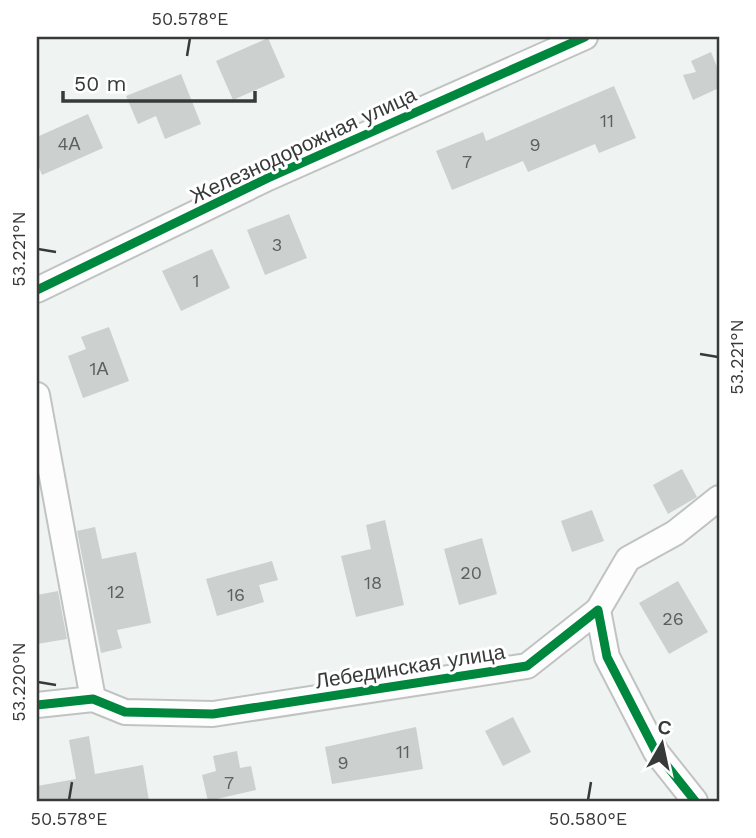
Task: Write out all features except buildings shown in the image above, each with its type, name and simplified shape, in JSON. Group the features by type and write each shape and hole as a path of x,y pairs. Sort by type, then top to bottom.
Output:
{"street":[{"name":"Железнодорожная улица","path":"37,290 268,178 586,37"},
{"path":"37,395 93,699"},
{"path":"695,801 656,752 607,657 598,610 628,559 675,533 719,498"},
{"name":"Лебединская улица","path":"37,705 93,699 125,712 213,714 527,666 598,610"}],"cycle path":[{"path":"37,290 268,178 585,37"},
{"path":"37,705 93,699 125,712 213,714 527,666 598,610 607,657 656,752 695,801"}]}
